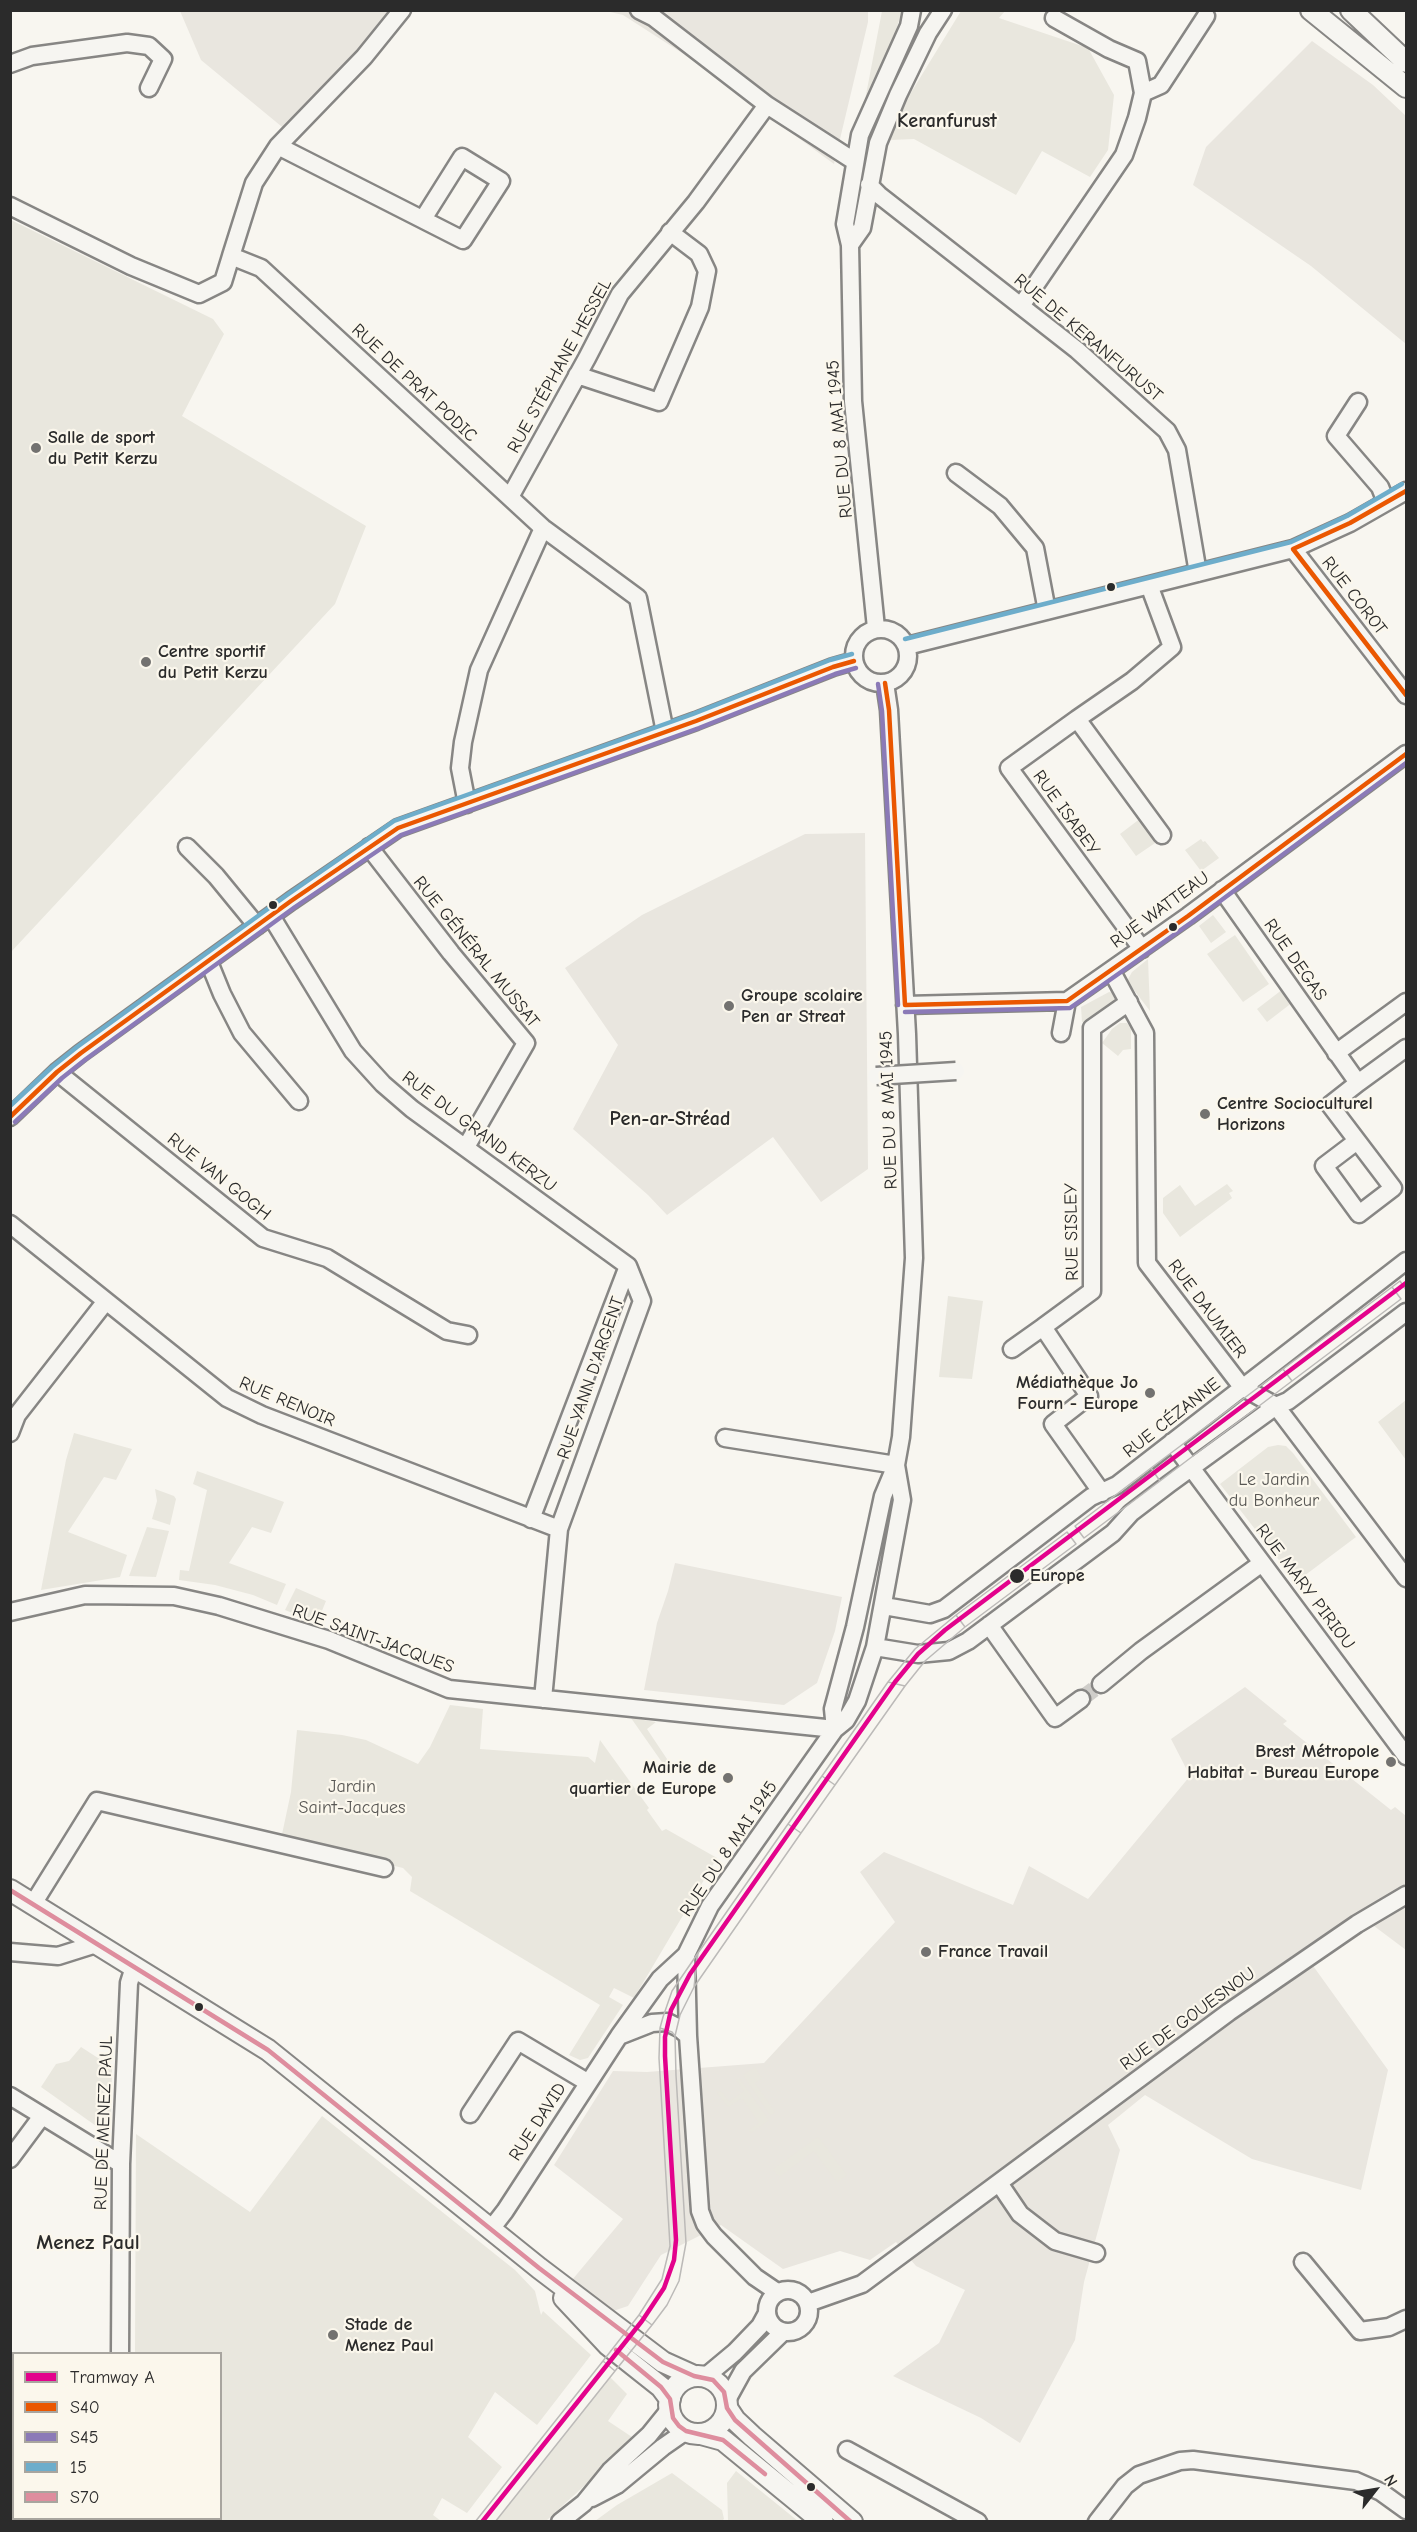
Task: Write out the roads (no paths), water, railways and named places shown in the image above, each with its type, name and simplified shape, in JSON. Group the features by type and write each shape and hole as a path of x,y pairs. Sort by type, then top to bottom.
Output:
{"main road":[{"path":"1311,10 1407,87"},
{"path":"1351,10 1407,62"},
{"path":"10,1890 268,2050 539,2268 663,2362 719,2385 735,2420 852,2522"},
{"path":"539,2268 608,2345 662,2387 678,2426 694,2433 723,2440 823,2522"},
{"path":"670,2404 674,2389 682,2380 699,2376"},
{"path":"694,2433 719,2426 727,2404"}],"street":[{"path":"10,206 130,266 199,294 223,282 255,183 278,146 364,57 402,10"},
{"path":"639,10 653,17 767,105 854,161"},
{"name":"RUE DU 8 MAI 1945","path":"876,628 853,401 850,245 845,224 860,135 909,26 912,10"},
{"name":"RUE DU 8 MAI 1945","path":"850,245 862,228 878,143 928,33 943,10"},
{"path":"1143,93 1161,85 1206,16"},
{"path":"1021,306 1124,155 1143,93 1137,61 1109,49 1054,18"},
{"path":"10,64 33,56 127,43 149,46 163,59 149,88"},
{"name":"RUE STÉPHANE HESSEL","path":"510,497 620,294 696,202 767,105"},
{"path":"278,146 463,240 501,181 462,158 423,219"},
{"name":"RUE DE KERANFURUST","path":"869,185 1077,350 1167,431 1177,450 1198,573"},
{"path":"577,375 659,402 700,307 707,272 699,254 670,232"},
{"name":"RUE DE PRAT PODIC","path":"231,256 261,268 543,528 638,598 665,732"},
{"path":"1358,402 1336,436 1380,488 1386,502"},
{"path":"956,474 1000,506 1035,548 1047,611"},
{"path":"907,646 1293,549 1350,523 1407,491"},
{"path":"466,804 460,768 463,742 479,669 543,528"},
{"name":"RUE COROT","path":"1293,549 1407,695"},
{"name":"RUE ISABEY","path":"1142,948 1009,768 1132,681 1172,646 1149,585"},
{"path":"876,628 895,632 907,646 909,658 905,670 896,679 885,683 865,678 854,661 854,650 858,640 876,628"},
{"path":"10,1117 57,1072 152,1001 398,828 854,661"},
{"name":"RUE DU 8 MAI 1945","path":"835,1729 833,1709 855,1627 883,1496 896,1465 901,1437 914,1258 905,1005 889,710 885,683"},
{"path":"1077,719 1162,836"},
{"name":"RUE WATTEAU","path":"1067,1001 1407,754"},
{"name":"RUE DU GRAND KERZU","path":"187,847 264,921 353,1052 397,1097 628,1266"},
{"name":"RUE GÉNÉRAL MUSSAT","path":"369,847 451,953 526,1043 466,1147"},
{"name":"RUE DEGAS","path":"1222,890 1358,1083"},
{"path":"209,962 242,1033 299,1101"},
{"name":"RUE DAUMIER","path":"1111,970 1145,1033 1147,1263 1242,1387 1276,1406 1407,1578"},
{"path":"905,1005 1067,1001 1061,1033"},
{"name":"RUE SISLEY","path":"1043,1327 1092,1291 1092,1028 1129,1002"},
{"path":"1336,1053 1407,1002"},
{"path":"1357,1141 1330,1105 1407,1048"},
{"path":"876,1076 956,1071"},
{"name":"RUE VAN GOGH","path":"57,1072 263,1238 327,1258 447,1331 468,1335"},
{"name":"RUE RENOIR","path":"10,1224 227,1398 262,1415 558,1529"},
{"name":"RUE CÉZANNE","path":"884,1606 930,1614 944,1609 1091,1497 1118,1485 1407,1261"},
{"name":"RUE YANN D'ARGENT","path":"531,1519 628,1266"},
{"name":"RUE YANN D'ARGENT","path":"543,1699 558,1529 642,1301 628,1266"},
{"path":"10,1433 17,1415 106,1301"},
{"path":"875,1647 918,1654 949,1651 989,1625 1113,1533 1131,1513 1191,1468 1276,1406 1288,1401 1407,1312"},
{"path":"1012,1349 1043,1327 1089,1396 1053,1424 1102,1493"},
{"path":"725,1438 896,1465"},
{"name":"RUE MARY PIRIOU","path":"1172,1443 1407,1756"},
{"name":"RUE DU 8 MAI 1945","path":"777,2292 755,2277 714,2236 705,2224 700,2211 688,2036 686,1955 710,1906 835,1729 846,1720 857,1701 875,1647 902,1500 896,1465"},
{"path":"1101,1684 1141,1651 1262,1563"},
{"name":"RUE SAINT-JACQUES","path":"10,1612 85,1595 174,1596 219,1606 329,1640 449,1689 835,1729"},
{"path":"989,1625 1055,1718 1081,1699"},
{"path":"33,1904 97,1801 384,1868"},
{"name":"RUE DE GOUESNOU","path":"807,2303 862,2284 1229,2012 1357,1924 1407,1895"},
{"path":"10,1952 58,1956 96,1944"},
{"name":"RUE DAVID","path":"491,2229 619,2036 660,1979 686,1955"},
{"name":"RUE DE MENEZ PAUL","path":"120,2352 121,2164 129,1983 134,1967"},
{"path":"619,2036 652,2023 668,2022 688,2036"},
{"path":"470,2114 518,2041 587,2082"},
{"path":"10,2096 121,2164"},
{"path":"10,2159 42,2116"},
{"path":"999,2183 1020,2214 1055,2241 1096,2253"},
{"path":"1303,2262 1360,2331 1389,2327 1407,2319"},
{"path":"699,2376 726,2361 760,2326 766,2315 768,2302 777,2292 791,2290 804,2297 809,2316 796,2331 783,2332 772,2326 766,2315"},
{"path":"727,2404 743,2371 783,2332"},
{"path":"584,2503 610,2471 656,2429 670,2404"},
{"path":"560,2522 584,2503 617,2485 663,2447 694,2433"},
{"path":"847,2450 978,2522"},
{"path":"1097,2522 1125,2486 1139,2475 1154,2468 1193,2460 1356,2481 1381,2492 1406,2510 1397,2522"}],"tunnel":[{"path":"1081,1699 1101,1684"}],"tram line":[{"path":"1396,1292 1392,1287 1400,1281 1406,1290"},
{"name":"A","path":"482,2522 642,2321 664,2288 674,2260 676,2240 665,2056 665,2037 671,2010 690,1974 895,1682 918,1654 945,1630 1406,1283"},
{"path":"1392,1287 1401,1299 1292,1381 1283,1369 1392,1287"},
{"path":"1283,1369 1292,1381 1160,1481 1151,1468 1283,1369"},
{"path":"1151,1468 1160,1481 1084,1538 1075,1526 1151,1468"},
{"path":"1067,1532 1076,1544 965,1627 956,1615 1067,1532"},
{"path":"956,1615 965,1627 925,1661 905,1686 888,1682 915,1649 956,1615"},
{"path":"888,1682 905,1686 835,1785 822,1776 888,1682"},
{"path":"822,1776 835,1785 801,1833 788,1824 822,1776"},
{"path":"788,1824 801,1833 694,1987 698,1953 788,1824"},
{"path":"698,1953 694,1987 680,2015 675,2036 672,2032 660,2028 663,2017 672,1991 698,1953"},
{"path":"660,2028 672,2032 675,2036 686,2243 679,2281 667,2305 652,2325 639,2315 662,2279 670,2246 659,2058 660,2028"},
{"path":"639,2315 652,2325 615,2371 603,2361 639,2315"},
{"path":"475,2522 603,2361 615,2371 495,2522"}],"place":[{"name":"Salle de sport du Petit Kerzu","path":"36,448"},
{"name":"Centre sportif du Petit Kerzu","path":"146,662"},
{"name":"Groupe scolaire Pen ar Streat","path":"729,1006"},
{"name":"Centre Socioculturel Horizons","path":"1205,1114"},
{"name":"Médiathèque Jo Fourn - Europe","path":"1150,1393"},
{"name":"Europe","path":"1017,1576"},
{"name":"Brest Métropole Habitat - Bureau Europe","path":"1391,1762"},
{"name":"Mairie de quartier de Europe","path":"728,1778"},
{"name":"France Travail","path":"926,1952"},
{"name":"Stade de Menez Paul","path":"333,2335"}],"district":[{"name":"Keranfurust","path":"947,121"},
{"name":"Pen-ar-Stréad","path":"670,1119"},
{"name":"Menez Paul","path":"88,2243"}],"park label":[{"name":"Le Jardin du Bonheur","path":"1274,1490"},
{"name":"Jardin Saint-Jacques","path":"352,1797"}]}
